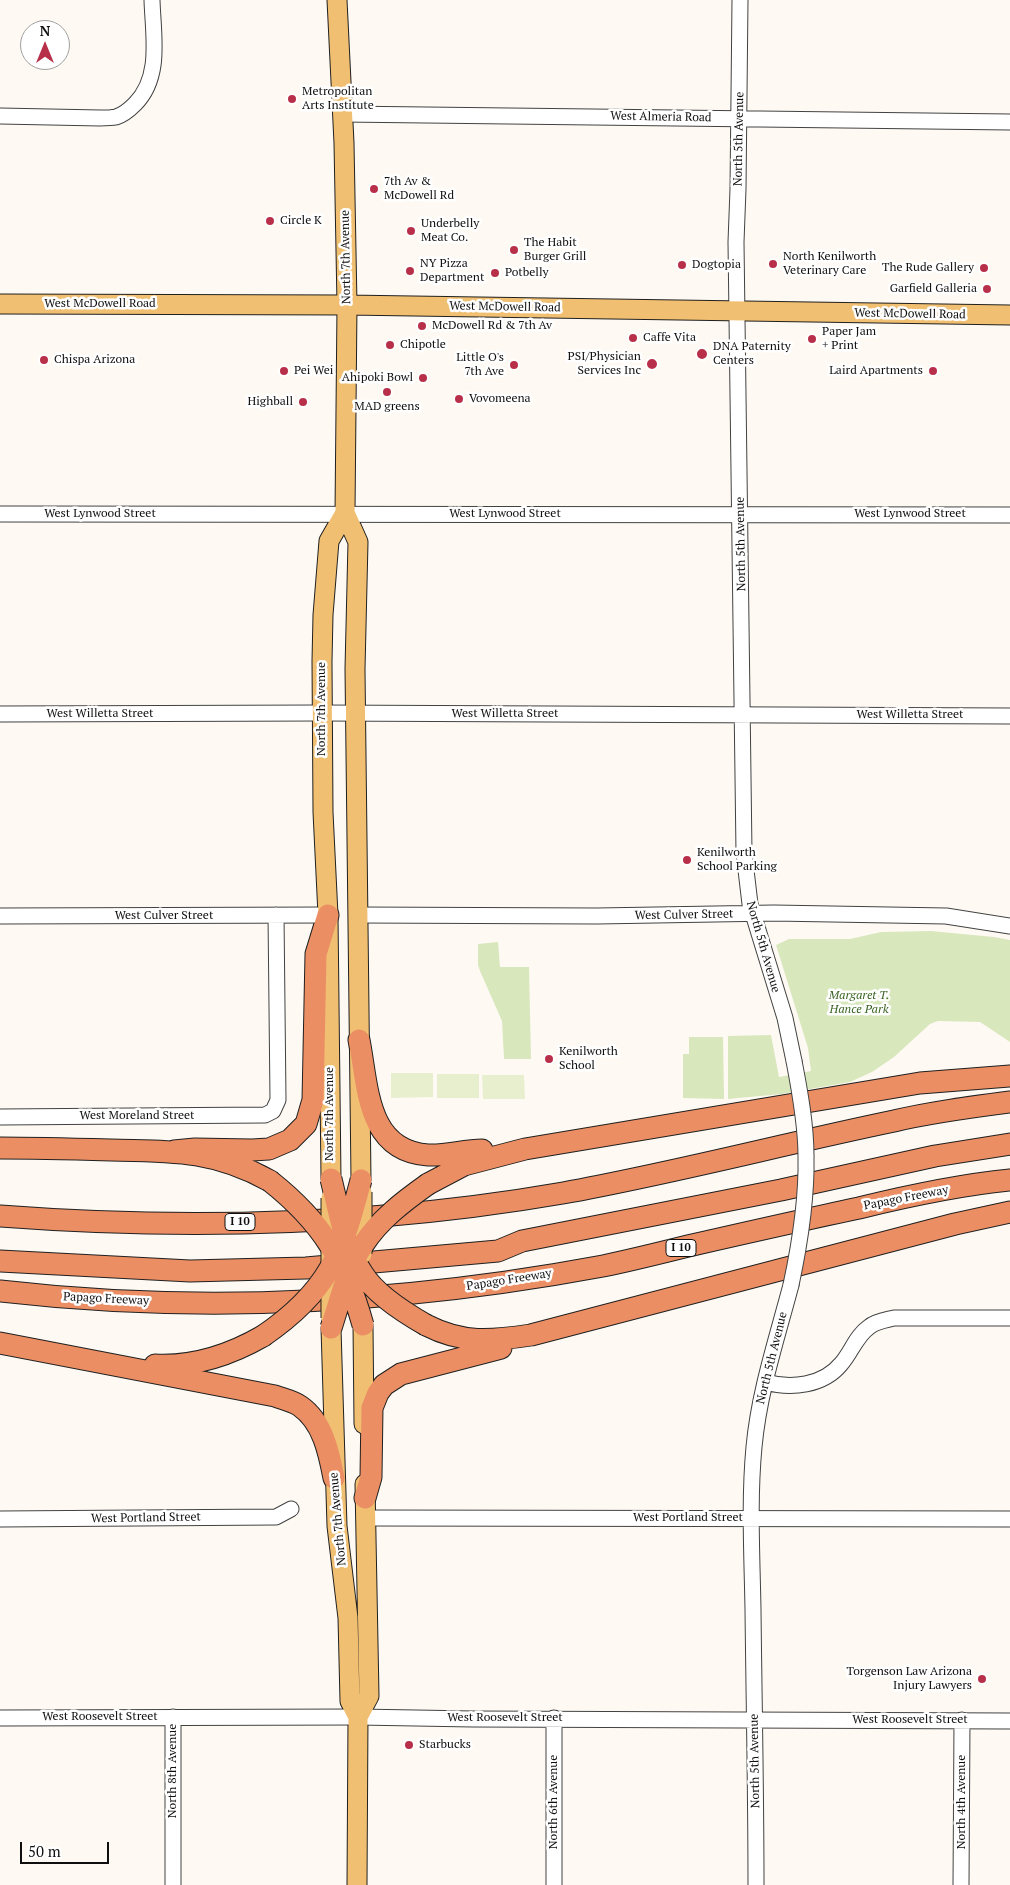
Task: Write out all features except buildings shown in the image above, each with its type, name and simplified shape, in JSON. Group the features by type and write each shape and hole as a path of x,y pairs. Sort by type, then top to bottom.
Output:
{"highway":[{"path":"0,1148 174,1151 195,1149 252,1150 269,1149 290,1140 306,1124 313,1100 316,954 328,915"},
{"path":"359,1040 370,1106 382,1129 394,1142 402,1147 425,1155 442,1155 476,1150 525,1149"},
{"path":"90,1360 162,1366 189,1364 228,1353 263,1336 286,1320 305,1302 389,1215 428,1184 464,1165 525,1149 920,1083 1010,1076"},
{"name":"I 10","path":"0,1216 154,1222 289,1221 367,1216 480,1205 560,1194 636,1179 895,1120 1010,1102"},
{"path":"0,1261 190,1271 306,1268 498,1251 522,1241 935,1156 1010,1144"},
{"path":"174,1151 220,1159 247,1169 270,1181 298,1204 346,1258 392,1302 440,1332 469,1340 497,1340 531,1335 955,1224 1010,1212"},
{"path":"331,1179 346,1258 363,1325"},
{"path":"331,1328 361,1180"},
{"name":"Papago Freeway","path":"0,1291 66,1297 198,1303 339,1299 439,1291 603,1266 906,1197 1010,1180"},
{"path":"0,1246 144,1257 278,1256 347,1253 496,1238 522,1241"},
{"path":"366,1508 371,1478 372,1408 378,1393 384,1385 401,1374 501,1348 531,1335"},
{"path":"0,1344 275,1396 300,1405 322,1434 330,1455 334,1478"}],"main road":[{"name":"North 7th Avenue","path":"337,0 347,304 345,514 358,542 355,617 361,1180"},
{"name":"West McDowell Road","path":"0,304 347,304 737,312 1010,315"},
{"name":"North 7th Avenue","path":"331,1179 328,915 321,713 323,615 329,541 345,514"},
{"name":"North 7th Avenue","path":"357,1885 358,1717 368,1696 363,1325"},
{"name":"North 7th Avenue","path":"331,1328 334,1478 337,1526 348,1618 350,1701 358,1717"}],"street":[{"path":"0,116 100,118 116,117 130,109 148,87 153,74 152,0"},
{"name":"North 5th Avenue","path":"740,0 736,242 743,839 747,882 753,914 785,1018 794,1061 805,1144 805,1183 799,1246 791,1285 765,1382 754,1446 752,1470 756,1885"},
{"name":"West Almeria Road","path":"342,114 1010,122"},
{"name":"West Lynwood Street","path":"0,514 1010,515"},
{"name":"West Willetta Street","path":"0,714 356,713 1010,716"},
{"name":"West Culver Street","path":"358,915 597,916 774,913 938,916 981,920 1010,926"},
{"name":"West Moreland Street","path":"0,1116 265,1115 273,1111 278,1100 276,915"},
{"name":"West Culver Street","path":"0,916 328,915"},
{"path":"765,1382 779,1386 801,1385 822,1379 841,1365 869,1327 884,1320 894,1318 1010,1318"},
{"name":"West Portland Street","path":"366,1508 752,1519 1010,1519"},
{"name":"West Portland Street","path":"0,1519 276,1517 291,1510"},
{"name":"North 8th Avenue","path":"173,1717 173,1885"},
{"name":"West Roosevelt Street","path":"0,1718 358,1717 1010,1721"},
{"name":"North 6th Avenue","path":"554,1718 554,1885"},
{"name":"North 4th Avenue","path":"961,1885 962,1720"}],"green space":[{"name":"Margaret T. Hance Park","path":"931,931 1010,940 1010,1042 980,1022 938,1021 930,1024 894,1057 872,1072 850,1082 782,1094 728,1099 728,1036 771,1035 779,1077 811,1071 808,1048 776,945 789,939 850,939 881,932"},
{"path":"498,942 500,967 529,967 531,1059 504,1059 502,1021 478,965 478,944"},
{"path":"689,1037 723,1037 724,1099 683,1098 683,1054 689,1054"},
{"path":"391,1073 433,1073 433,1097 391,1098"},
{"path":"437,1074 479,1074 479,1098 437,1098"},
{"path":"482,1075 524,1075 525,1099 483,1099"}],"place":[{"name":"Metropolitan Arts Institute","path":"292,99"},
{"name":"7th Av & McDowell Rd","path":"374,189"},
{"name":"Circle K","path":"270,221"},
{"name":"Underbelly Meat Co.","path":"411,231"},
{"name":"The Habit Burger Grill","path":"514,250"},
{"name":"North Kenilworth Veterinary Care","path":"773,264"},
{"name":"Dogtopia","path":"682,265"},
{"name":"The Rude Gallery","path":"984,268"},
{"name":"NY Pizza Department","path":"410,271"},
{"name":"Potbelly","path":"495,273"},
{"name":"Garfield Galleria","path":"987,289"},
{"name":"McDowell Rd & 7th Av","path":"422,326"},
{"name":"Caffe Vita","path":"633,338"},
{"name":"Paper Jam + Print","path":"812,339"},
{"name":"Chipotle","path":"390,345"},
{"name":"DNA Paternity Centers","path":"702,354"},
{"name":"Chispa Arizona","path":"44,360"},
{"name":"PSI/Physician Services Inc","path":"652,364"},
{"name":"Little O's 7th Ave","path":"514,365"},
{"name":"Pei Wei","path":"284,371"},
{"name":"Laird Apartments","path":"933,371"},
{"name":"Ahipoki Bowl","path":"423,378"},
{"name":"MAD greens","path":"387,392"},
{"name":"Vovomeena","path":"459,399"},
{"name":"Highball","path":"303,402"},
{"name":"Kenilworth School Parking","path":"687,860"},
{"name":"Kenilworth School","path":"549,1059"},
{"name":"Torgenson Law Arizona Injury Lawyers","path":"982,1679"},
{"name":"Starbucks","path":"409,1745"}]}
